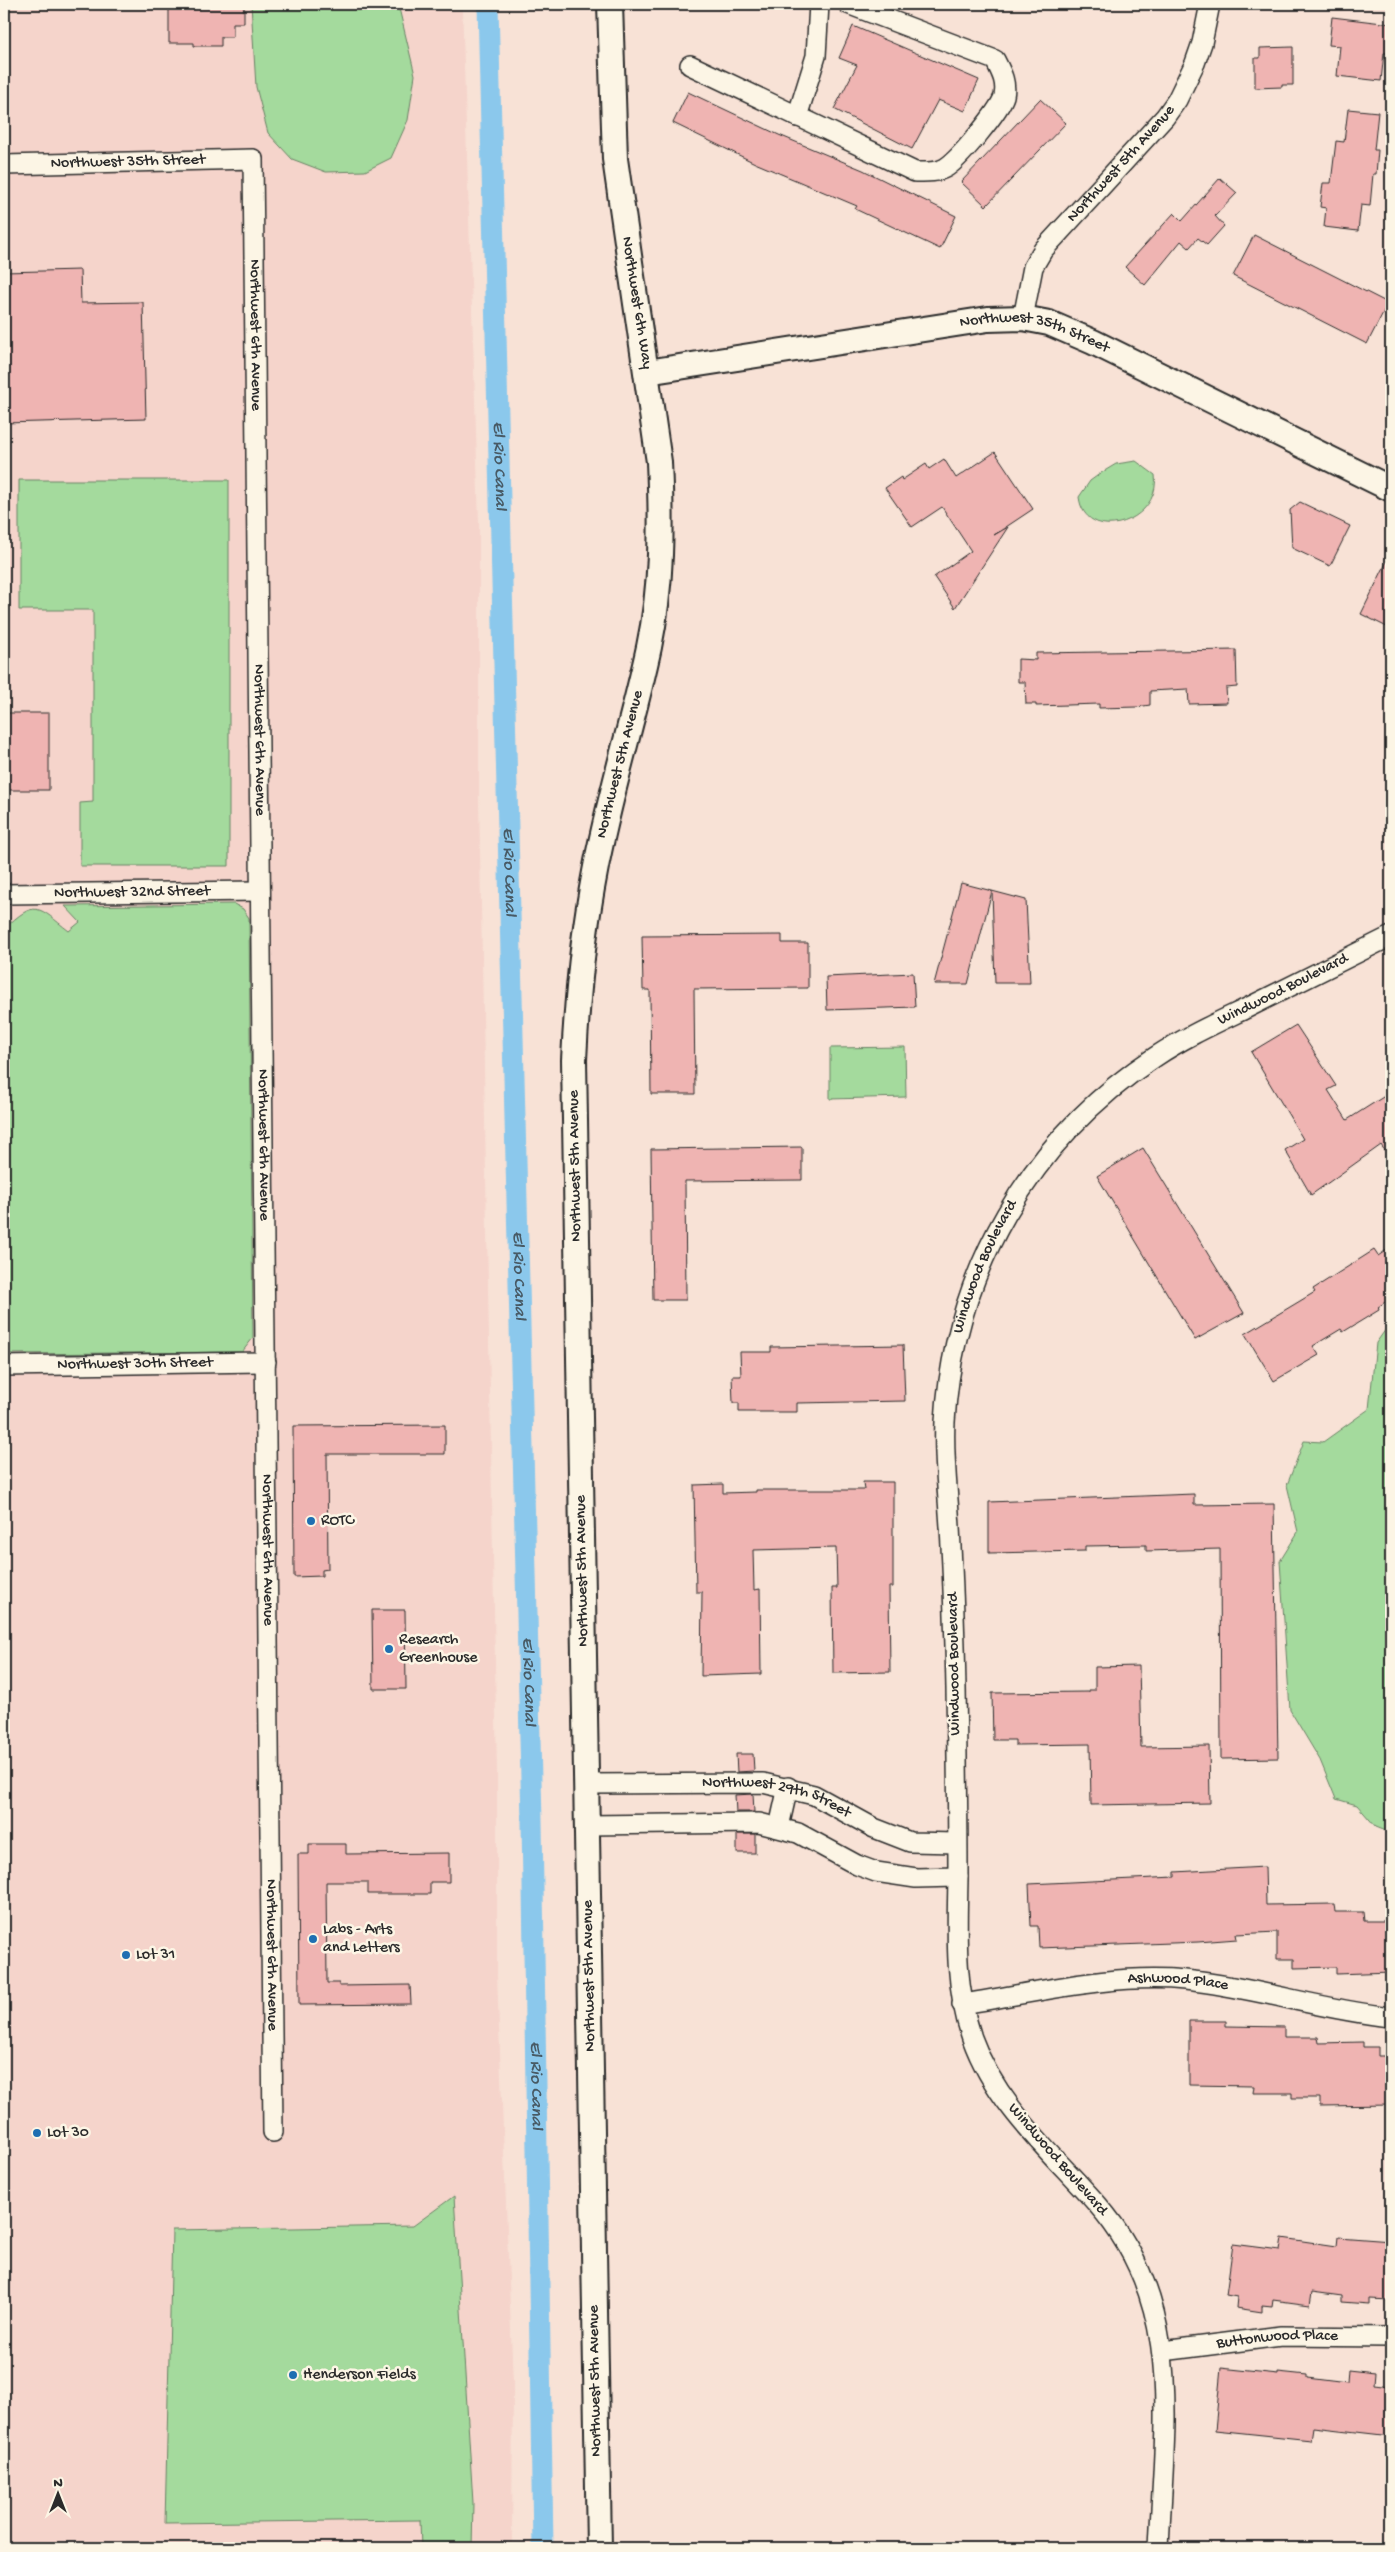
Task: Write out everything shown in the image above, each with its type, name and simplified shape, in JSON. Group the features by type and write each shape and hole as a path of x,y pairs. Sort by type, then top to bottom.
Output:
{"street":[{"name":"Northwest 6th Way","path":"610,4 615,159 659,462 661,564 656,602"},
{"path":"797,117 816,56 819,4"},
{"path":"690,65 915,172 932,173 946,168 993,117 1004,96 1004,77 995,60 848,4"},
{"name":"Northwest 5th Avenue","path":"1023,318 1034,267 1043,250 1152,134 1177,100 1202,43 1210,4"},
{"name":"Northwest 35th Street","path":"4,165 253,159"},
{"name":"Northwest 6th Avenue","path":"253,159 273,2132"},
{"name":"Northwest 35th Street","path":"647,372 916,329 988,319 1023,318 1049,323 1093,342 1391,488"},
{"name":"Northwest 5th Avenue","path":"599,2548 588,1784 574,1108 577,998 595,872 649,645 656,602"},
{"name":"Northwest 32nd Street","path":"4,894 260,891"},
{"name":"Windwood Boulevard","path":"1159,2548 1165,2396 1163,2351 1149,2292 1128,2245 1102,2209 1017,2116 1003,2098 981,2059 962,2004 956,1950 958,1876 954,1594 944,1429 948,1383 956,1337 969,1293 987,1250 1008,1209 1034,1170 1057,1142 1096,1102 1161,1053 1226,1018 1391,936"},
{"name":"Northwest 30th Street","path":"4,1366 266,1362"},
{"name":"Northwest 29th Street","path":"588,1784 740,1782 788,1787 814,1795 874,1828 901,1840 919,1843 957,1843"},
{"path":"779,1827 788,1787"},
{"name":"Northwest 29th Street","path":"588,1825 739,1822 779,1827 798,1833 876,1872 916,1878 958,1876"},
{"name":"Ashwood Place","path":"962,2004 1103,1982 1149,1979 1184,1980 1229,1985 1391,2017"},
{"name":"Buttonwood Place","path":"1163,2351 1281,2336 1391,2337"}],"shaded area":[{"path":"4,4 462,4 479,523 479,796 497,1772 497,1975 513,2383 512,2548 4,2548"}],"green space":[{"path":"251,4 398,4 415,75 408,120 391,158 365,171 326,172 292,159 268,133 256,87"},
{"path":"1136,461 1155,475 1154,492 1147,506 1136,516 1122,522 1108,524 1094,521 1084,512 1079,497 1090,481 1116,464"},
{"path":"19,480 229,480 229,866 80,866 80,803 93,802 93,610 19,610"},
{"path":"234,904 243,909 249,918 253,1338 242,1352 4,1354 4,929 23,913 37,909 50,916 69,931 80,922 65,906"},
{"path":"905,1047 906,1097 830,1099 830,1048"},
{"path":"1391,1322 1391,1833 1376,1827 1357,1805 1336,1799 1320,1760 1290,1710 1280,1561 1298,1532 1287,1485 1304,1441 1323,1442 1369,1409 1376,1343"},
{"name":"Henderson Fields","path":"454,2196 473,2503 472,2548 421,2548 420,2520 165,2523 172,2230 413,2226"}],"building":[{"path":"169,4 244,4 244,23 233,23 233,37 221,37 221,46 194,46 194,43 169,43"},
{"path":"1332,17 1391,24 1389,53 1384,53 1381,81 1337,76 1340,46 1329,45"},
{"path":"853,26 979,80 965,111 938,100 912,149 834,109 857,65 839,58"},
{"path":"1293,47 1293,85 1255,88 1255,58 1260,58 1260,48"},
{"path":"688,92 779,135 863,170 956,216 940,249 855,209 857,206 755,163 673,123"},
{"path":"1040,99 1066,123 986,206 961,182"},
{"path":"1348,109 1378,112 1374,150 1378,150 1376,174 1373,174 1370,206 1361,205 1358,231 1324,227 1326,208 1320,207 1323,183 1331,183 1336,141 1344,142"},
{"path":"1220,178 1237,193 1215,216 1224,226 1207,245 1198,238 1189,248 1181,241 1145,285 1125,267 1174,213 1182,221"},
{"path":"1254,235 1388,303 1367,344 1233,276"},
{"path":"80,270 81,303 143,302 146,419 4,423 4,272"},
{"path":"995,452 1033,509 994,535 1008,527 955,608 934,577 971,551 942,507 912,527 885,488 901,477 902,480 926,464 929,469 944,459 956,478"},
{"path":"1300,502 1350,526 1330,566 1292,548 1290,510"},
{"path":"1391,553 1391,629 1361,614"},
{"path":"1236,650 1237,687 1226,688 1227,703 1189,704 1188,689 1150,691 1150,705 1137,707 1099,708 1099,704 1036,706 1036,704 1026,704 1025,682 1018,682 1018,659 1036,660 1036,653"},
{"path":"4,713 49,713 49,790 4,790"},
{"path":"961,883 992,891 968,984 934,984"},
{"path":"992,891 1026,900 1030,983 995,983"},
{"path":"782,935 782,943 808,943 808,988 694,989 695,1094 651,1094 650,990 643,990 642,936"},
{"path":"913,973 915,1007 827,1010 826,977"},
{"path":"1296,1025 1336,1086 1328,1090 1347,1120 1391,1092 1391,1160 1381,1145 1311,1195 1285,1150 1303,1139 1251,1052"},
{"path":"802,1147 802,1180 685,1181 686,1300 653,1300 651,1149"},
{"path":"1143,1148 1244,1313 1195,1340 1097,1176"},
{"path":"1391,1247 1391,1298 1378,1307 1379,1310 1343,1332 1341,1329 1313,1346 1319,1355 1274,1381 1245,1334 1315,1292 1313,1289 1374,1250 1378,1256"},
{"path":"903,1345 905,1401 797,1403 797,1412 739,1412 739,1403 733,1403 732,1376 741,1376 740,1352 771,1352 771,1347"},
{"name":"ROTC","path":"445,1425 445,1454 327,1454 328,1569 322,1570 322,1576 294,1577 293,1426"},
{"path":"863,1482 893,1482 893,1587 889,1587 890,1672 833,1673 832,1588 837,1588 836,1548 753,1550 754,1590 760,1589 761,1674 701,1676 702,1592 696,1592 694,1485 723,1484 723,1493 756,1492 756,1490 864,1490"},
{"path":"1194,1494 1194,1505 1274,1504 1278,1758 1221,1759 1220,1549 1146,1551 1146,1545 1085,1546 1085,1551 989,1553 989,1502"},
{"name":"Research Greenhouse","path":"372,1610 405,1610 406,1689 373,1689"},
{"path":"1139,1666 1141,1747 1209,1746 1210,1803 1091,1805 1090,1744 1015,1745 1015,1740 993,1740 992,1693 1089,1692 1089,1690 1095,1690 1095,1667"},
{"path":"736,1754 753,1754 754,1771 737,1772"},
{"path":"753,1794 754,1812 736,1812 735,1795"},
{"path":"737,1834 755,1834 755,1853 737,1853"},
{"name":"Labs - Arts and Letters","path":"309,1844 346,1844 346,1854 449,1853 449,1882 430,1882 430,1894 368,1894 368,1882 326,1882 327,1983 339,1983 339,1986 410,1985 411,2004 299,2005 298,1854 309,1854"},
{"path":"1265,1867 1266,1905 1334,1904 1335,1912 1363,1912 1364,1921 1391,1921 1391,1972 1336,1974 1336,1967 1294,1968 1294,1959 1277,1959 1277,1932 1236,1934 1237,1939 1198,1942 1039,1948 1038,1926 1031,1926 1029,1884 1175,1877 1175,1872"},
{"path":"1189,2021 1226,2021 1226,2026 1284,2027 1284,2037 1318,2037 1319,2043 1363,2042 1363,2047 1378,2047 1378,2056 1391,2056 1391,2105 1320,2106 1320,2098 1292,2098 1292,2093 1253,2093 1254,2086 1189,2085"},
{"path":"1338,2237 1391,2241 1391,2300 1369,2299 1369,2304 1342,2302 1342,2296 1312,2292 1310,2305 1273,2300 1272,2307 1262,2306 1262,2312 1236,2308 1237,2297 1226,2295 1233,2244 1280,2250 1282,2238 1337,2246"},
{"path":"1221,2368 1307,2375 1307,2378 1347,2383 1348,2370 1375,2373 1374,2384 1391,2386 1391,2436 1313,2427 1311,2440 1215,2430"}],"waterway":[{"name":"El Rio Canal","path":"488,4 532,1821 543,2548"}],"place":[{"name":"ROTC","path":"311,1521"},
{"name":"Research Greenhouse","path":"389,1649"},
{"name":"Labs - Arts and Letters","path":"313,1939"},
{"name":"Lot 31","path":"126,1955"},
{"name":"Lot 30","path":"37,2133"},
{"name":"Henderson Fields","path":"293,2375"}]}
